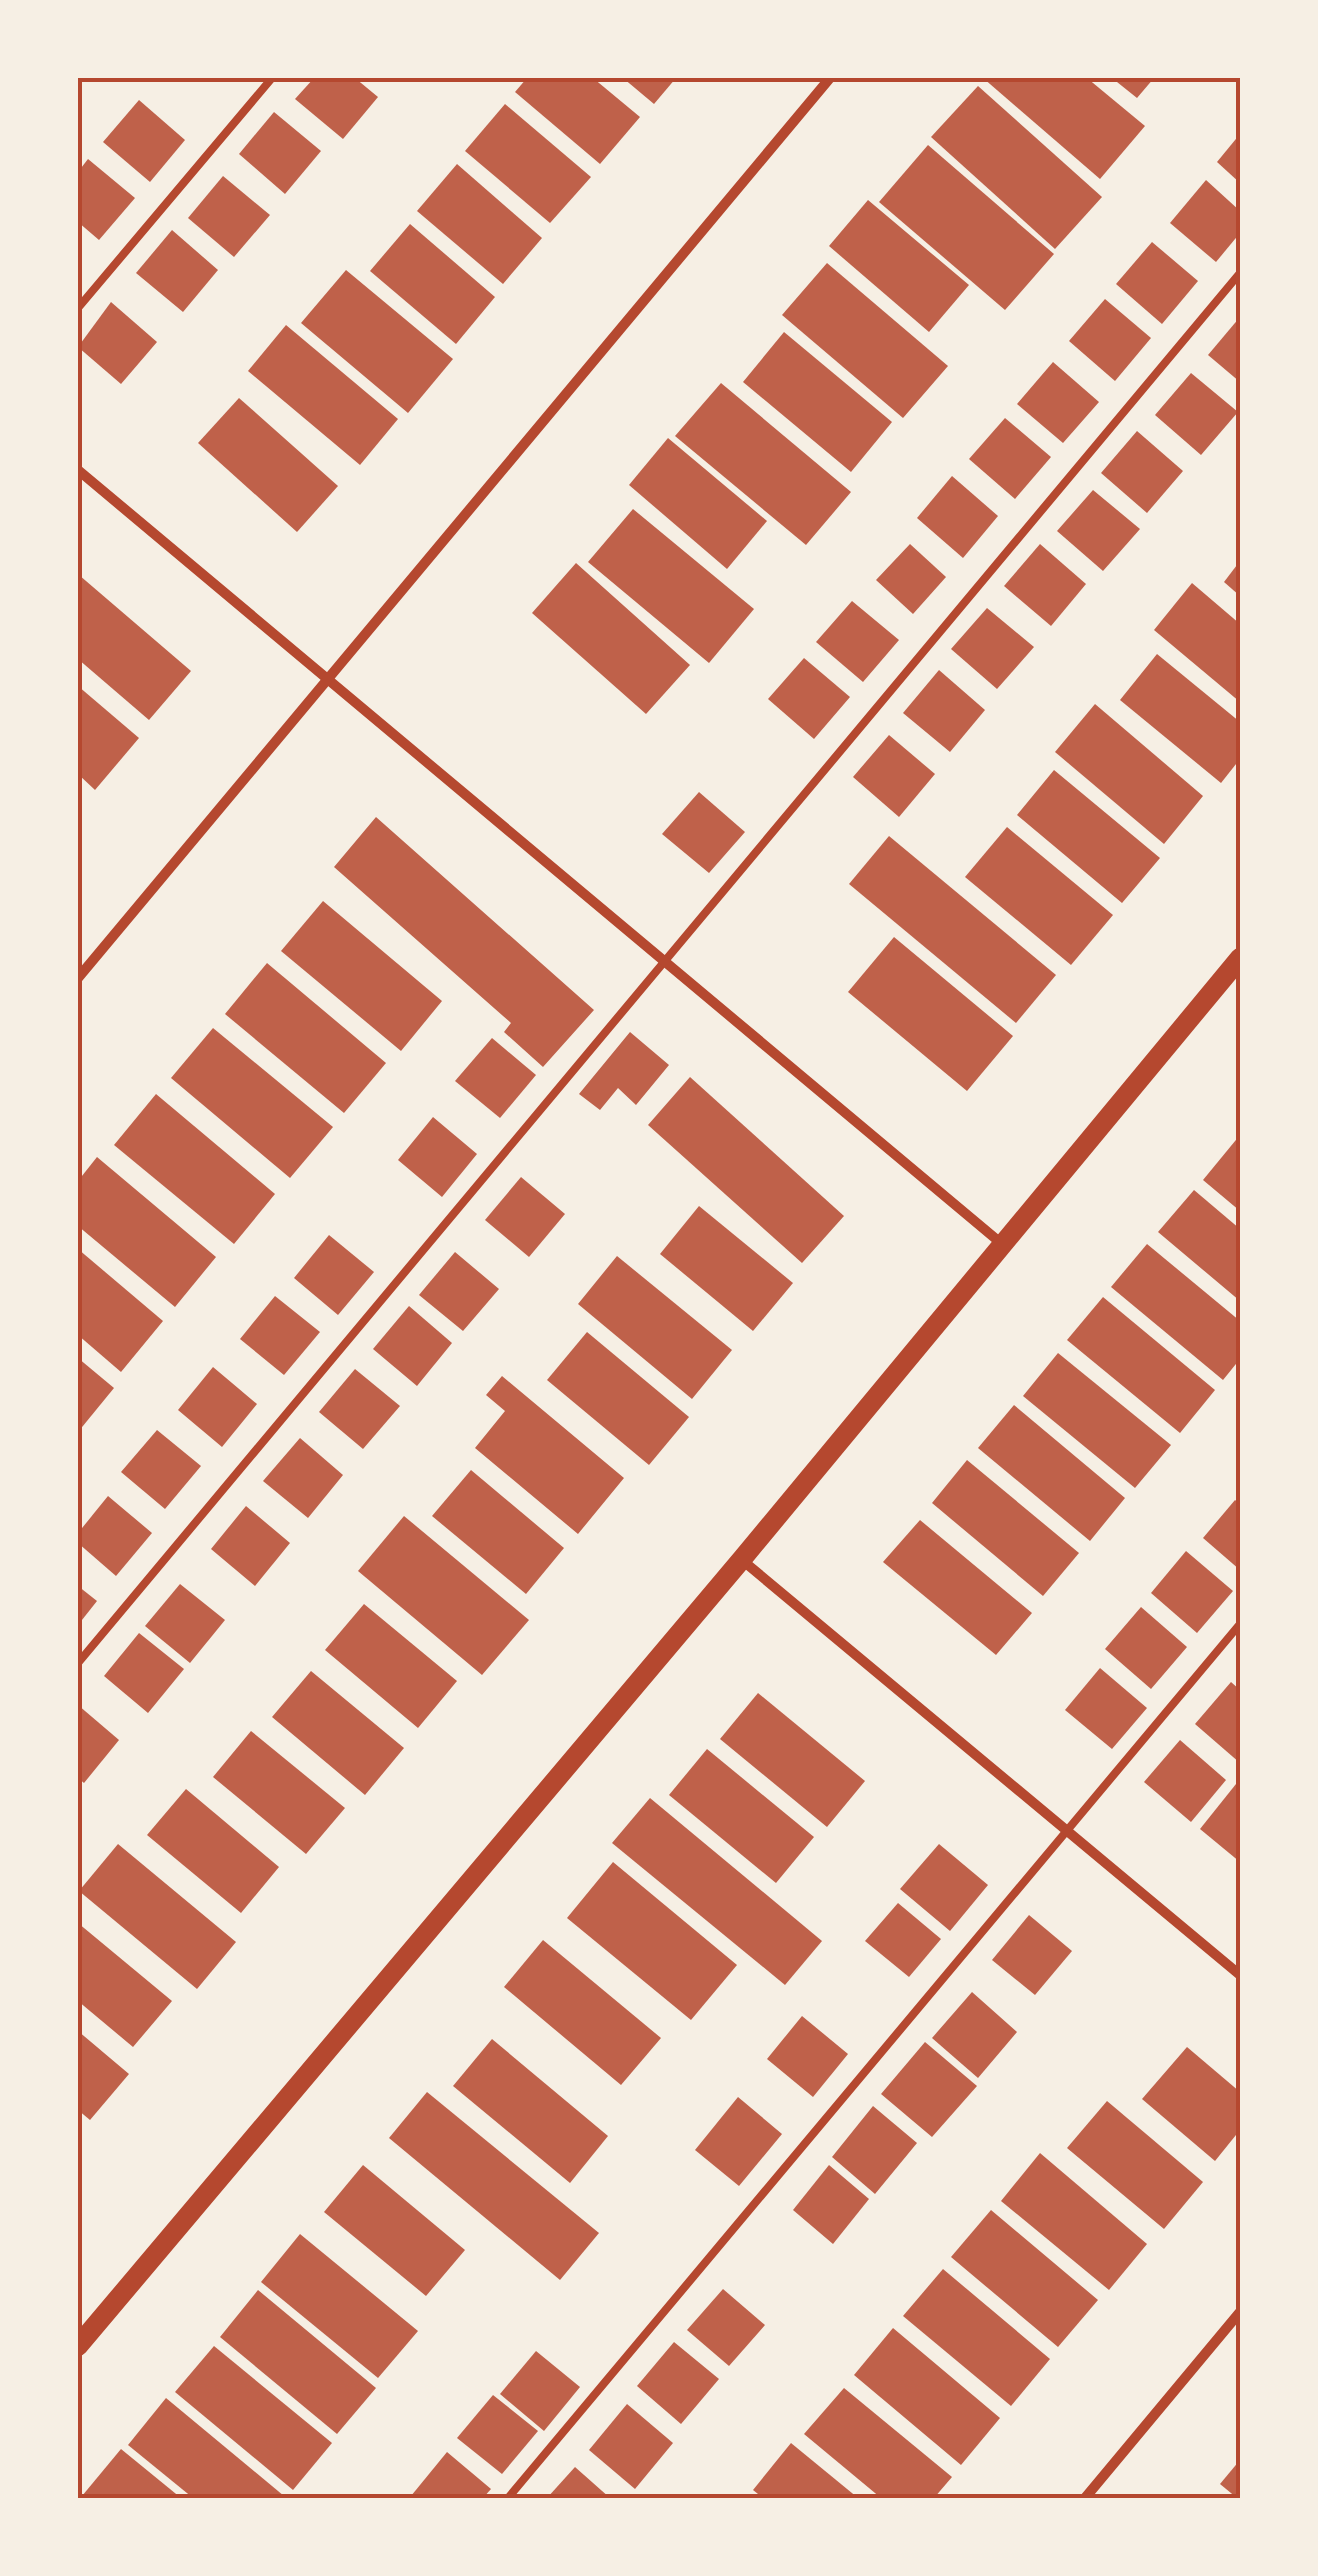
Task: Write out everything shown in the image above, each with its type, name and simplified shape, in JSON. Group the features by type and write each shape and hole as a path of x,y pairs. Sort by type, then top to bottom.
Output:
{"main road":[{"path":"78,2346 742,1560 1240,958"}],"street":[{"path":"78,978 830,78"},
{"path":"78,470 1002,1244"},
{"path":"742,1560 1240,1975"},
{"path":"1086,2498 1240,2312"}],"lane":[{"path":"78,308 272,78"},
{"path":"78,1663 1240,272"},
{"path":"508,2498 1240,1624"}],"building":[{"path":"314,78 355,78 378,97 343,139 295,99"},
{"path":"527,78 593,78 640,117 600,164 515,92"},
{"path":"623,78 676,78 654,104"},
{"path":"983,78 1087,78 1145,126 1100,179"},
{"path":"1112,78 1154,78 1137,98"},
{"path":"978,86 1102,197 1055,249 931,137"},
{"path":"139,100 185,140 150,182 103,142"},
{"path":"505,104 591,177 550,223 465,151"},
{"path":"274,112 321,151 285,194 239,154"},
{"path":"1240,134 1240,183 1217,162"},
{"path":"928,145 1054,254 1005,310 879,202"},
{"path":"88,159 135,198 99,240 78,222 78,172"},
{"path":"457,164 542,238 503,284 417,211"},
{"path":"223,176 270,215 234,257 188,218"},
{"path":"1206,180 1240,211 1240,233 1216,262 1170,223"},
{"path":"868,200 969,285 929,332 829,246"},
{"path":"410,224 495,297 456,344 370,271"},
{"path":"172,230 218,270 183,312 136,273"},
{"path":"1152,242 1198,281 1162,324 1116,284"},
{"path":"827,263 948,366 903,418 782,315"},
{"path":"346,270 453,359 408,413 301,323"},
{"path":"1105,299 1151,338 1115,381 1069,341"},
{"path":"111,302 157,342 121,384 78,347"},
{"path":"1240,317 1240,382 1208,355"},
{"path":"286,325 398,419 360,465 248,371"},
{"path":"784,332 892,422 851,472 743,382"},
{"path":"1053,362 1099,402 1063,443 1017,404"},
{"path":"1191,373 1238,412 1201,455 1155,415"},
{"path":"721,383 851,492 806,545 675,436"},
{"path":"239,398 338,486 297,532 198,443"},
{"path":"1005,418 1051,457 1015,499 969,459"},
{"path":"1137,431 1183,471 1147,513 1101,473"},
{"path":"668,438 767,521 727,569 629,485"},
{"path":"952,476 998,516 963,558 917,518"},
{"path":"1093,490 1140,529 1103,571 1057,531"},
{"path":"633,509 754,609 709,663 588,562"},
{"path":"910,544 946,577 913,614 876,580"},
{"path":"1040,544 1086,584 1051,626 1004,586"},
{"path":"1240,561 1240,596 1224,582"},
{"path":"576,563 690,665 646,714 532,613"},
{"path":"79,575 191,671 149,720 78,659"},
{"path":"1192,583 1240,624 1240,702 1154,630"},
{"path":"852,601 899,640 863,682 816,642"},
{"path":"987,608 1034,647 997,689 951,649"},
{"path":"1157,654 1240,722 1240,759 1221,783 1120,700"},
{"path":"804,658 850,697 814,739 768,699"},
{"path":"939,670 985,710 950,752 903,713"},
{"path":"78,686 139,738 95,790 78,774"},
{"path":"1095,704 1203,796 1164,844 1055,752"},
{"path":"889,735 935,774 899,817 853,777"},
{"path":"1054,770 1160,858 1122,903 1017,815"},
{"path":"699,792 745,832 709,873 662,834"},
{"path":"376,817 594,1010 543,1067 504,1032 511,1023 334,867"},
{"path":"1007,827 1113,915 1071,965 965,877"},
{"path":"889,836 1056,975 1016,1023 849,884"},
{"path":"323,901 442,1001 401,1051 281,951"},
{"path":"894,937 1013,1036 967,1091 848,992"},
{"path":"267,963 386,1063 344,1113 225,1014"},
{"path":"213,1028 333,1127 290,1178 171,1078"},
{"path":"630,1032 669,1065 636,1105 618,1088 600,1110 579,1094"},
{"path":"492,1038 536,1075 500,1118 455,1081"},
{"path":"690,1077 844,1216 802,1263 648,1125"},
{"path":"156,1094 275,1194 234,1244 114,1145"},
{"path":"433,1117 477,1154 442,1197 398,1160"},
{"path":"1240,1135 1240,1211 1203,1180"},
{"path":"97,1157 216,1257 175,1307 78,1226 78,1181"},
{"path":"521,1177 565,1214 529,1257 485,1220"},
{"path":"1194,1190 1240,1229 1240,1301 1158,1232"},
{"path":"699,1206 793,1283 753,1331 660,1254"},
{"path":"329,1235 374,1272 338,1315 294,1278"},
{"path":"1147,1244 1240,1321 1240,1359 1223,1380 1111,1287"},
{"path":"78,1249 163,1321 121,1372 78,1335"},
{"path":"455,1252 499,1289 463,1331 419,1295"},
{"path":"617,1256 732,1350 692,1399 578,1304"},
{"path":"275,1296 320,1332 284,1375 240,1339"},
{"path":"1103,1297 1215,1390 1180,1433 1067,1340"},
{"path":"409,1306 452,1343 417,1386 373,1349"},
{"path":"587,1332 689,1417 649,1465 547,1380"},
{"path":"1058,1353 1171,1445 1135,1488 1023,1396"},
{"path":"78,1358 114,1388 78,1432"},
{"path":"213,1367 257,1404 222,1447 178,1410"},
{"path":"355,1369 400,1406 363,1449 319,1412"},
{"path":"502,1376 624,1478 578,1534 475,1448 505,1411 486,1395"},
{"path":"1014,1405 1125,1498 1090,1541 978,1448"},
{"path":"157,1430 201,1466 165,1509 121,1472"},
{"path":"300,1438 343,1475 308,1518 263,1481"},
{"path":"967,1460 1079,1553 1043,1596 932,1503"},
{"path":"471,1470 564,1548 526,1594 432,1516"},
{"path":"108,1496 152,1533 116,1576 78,1543 78,1533"},
{"path":"1235,1500 1240,1504 1240,1570 1203,1538"},
{"path":"246,1506 290,1543 255,1586 211,1549"},
{"path":"404,1516 529,1620 482,1675 358,1571"},
{"path":"920,1520 1032,1613 996,1655 883,1562"},
{"path":"1186,1551 1233,1591 1197,1633 1151,1593"},
{"path":"180,1584 225,1620 190,1663 145,1626"},
{"path":"78,1586 97,1601 78,1625"},
{"path":"364,1604 457,1681 418,1728 325,1650"},
{"path":"1141,1607 1187,1647 1151,1689 1105,1649"},
{"path":"139,1633 184,1669 148,1713 104,1676"},
{"path":"1100,1668 1147,1708 1112,1749 1065,1710"},
{"path":"311,1671 404,1748 365,1795 272,1717"},
{"path":"1231,1682 1240,1690 1240,1763 1195,1724"},
{"path":"758,1693 865,1781 827,1827 720,1739"},
{"path":"78,1705 119,1740 84,1783 78,1778"},
{"path":"251,1731 345,1808 306,1854 213,1777"},
{"path":"1180,1740 1226,1780 1191,1822 1144,1782"},
{"path":"707,1749 814,1837 776,1883 669,1795"},
{"path":"1240,1779 1240,1862 1200,1829"},
{"path":"186,1789 279,1867 241,1913 147,1835"},
{"path":"650,1798 822,1941 785,1985 612,1843"},
{"path":"118,1844 236,1942 197,1989 79,1891"},
{"path":"939,1844 988,1885 950,1931 900,1889"},
{"path":"613,1862 737,1965 691,2020 567,1918"},
{"path":"898,1903 941,1939 909,1977 865,1941"},
{"path":"1029,1915 1072,1951 1035,1995 992,1960"},
{"path":"78,1923 172,2001 133,2047 78,2001"},
{"path":"543,1940 661,2038 621,2085 504,1987"},
{"path":"972,1992 1017,2032 978,2078 932,2038"},
{"path":"802,2016 848,2054 813,2097 767,2059"},
{"path":"78,2031 129,2074 90,2120 78,2110"},
{"path":"492,2039 608,2136 570,2183 453,2086"},
{"path":"925,2042 977,2086 932,2137 881,2094"},
{"path":"1187,2047 1240,2092 1240,2130 1215,2161 1142,2099"},
{"path":"427,2092 599,2233 560,2280 389,2138"},
{"path":"738,2097 782,2134 739,2186 695,2150"},
{"path":"1107,2101 1203,2182 1164,2229 1067,2148"},
{"path":"873,2106 917,2143 875,2194 832,2157"},
{"path":"1040,2153 1147,2244 1109,2290 1001,2201"},
{"path":"363,2165 465,2250 426,2296 324,2212"},
{"path":"829,2165 869,2199 833,2244 793,2210"},
{"path":"991,2210 1098,2300 1058,2347 951,2257"},
{"path":"300,2234 418,2331 378,2378 261,2282"},
{"path":"943,2269 1050,2359 1011,2406 903,2316"},
{"path":"723,2289 765,2325 729,2366 687,2330"},
{"path":"258,2290 376,2388 337,2434 220,2337"},
{"path":"893,2328 1000,2418 961,2465 854,2375"},
{"path":"674,2342 719,2379 681,2424 637,2386"},
{"path":"214,2346 332,2443 293,2490 175,2392"},
{"path":"536,2351 580,2387 544,2431 500,2394"},
{"path":"844,2388 952,2477 934,2498 881,2498 804,2434"},
{"path":"493,2395 538,2431 502,2474 457,2438"},
{"path":"166,2398 284,2496 193,2498 128,2445"},
{"path":"627,2404 673,2443 635,2489 589,2450"},
{"path":"791,2443 858,2498 763,2498 753,2490"},
{"path":"121,2449 181,2498 82,2496"},
{"path":"447,2452 491,2489 483,2498 411,2496"},
{"path":"1240,2460 1240,2498 1237,2498 1220,2484"},
{"path":"575,2467 610,2498 547,2498"}]}
